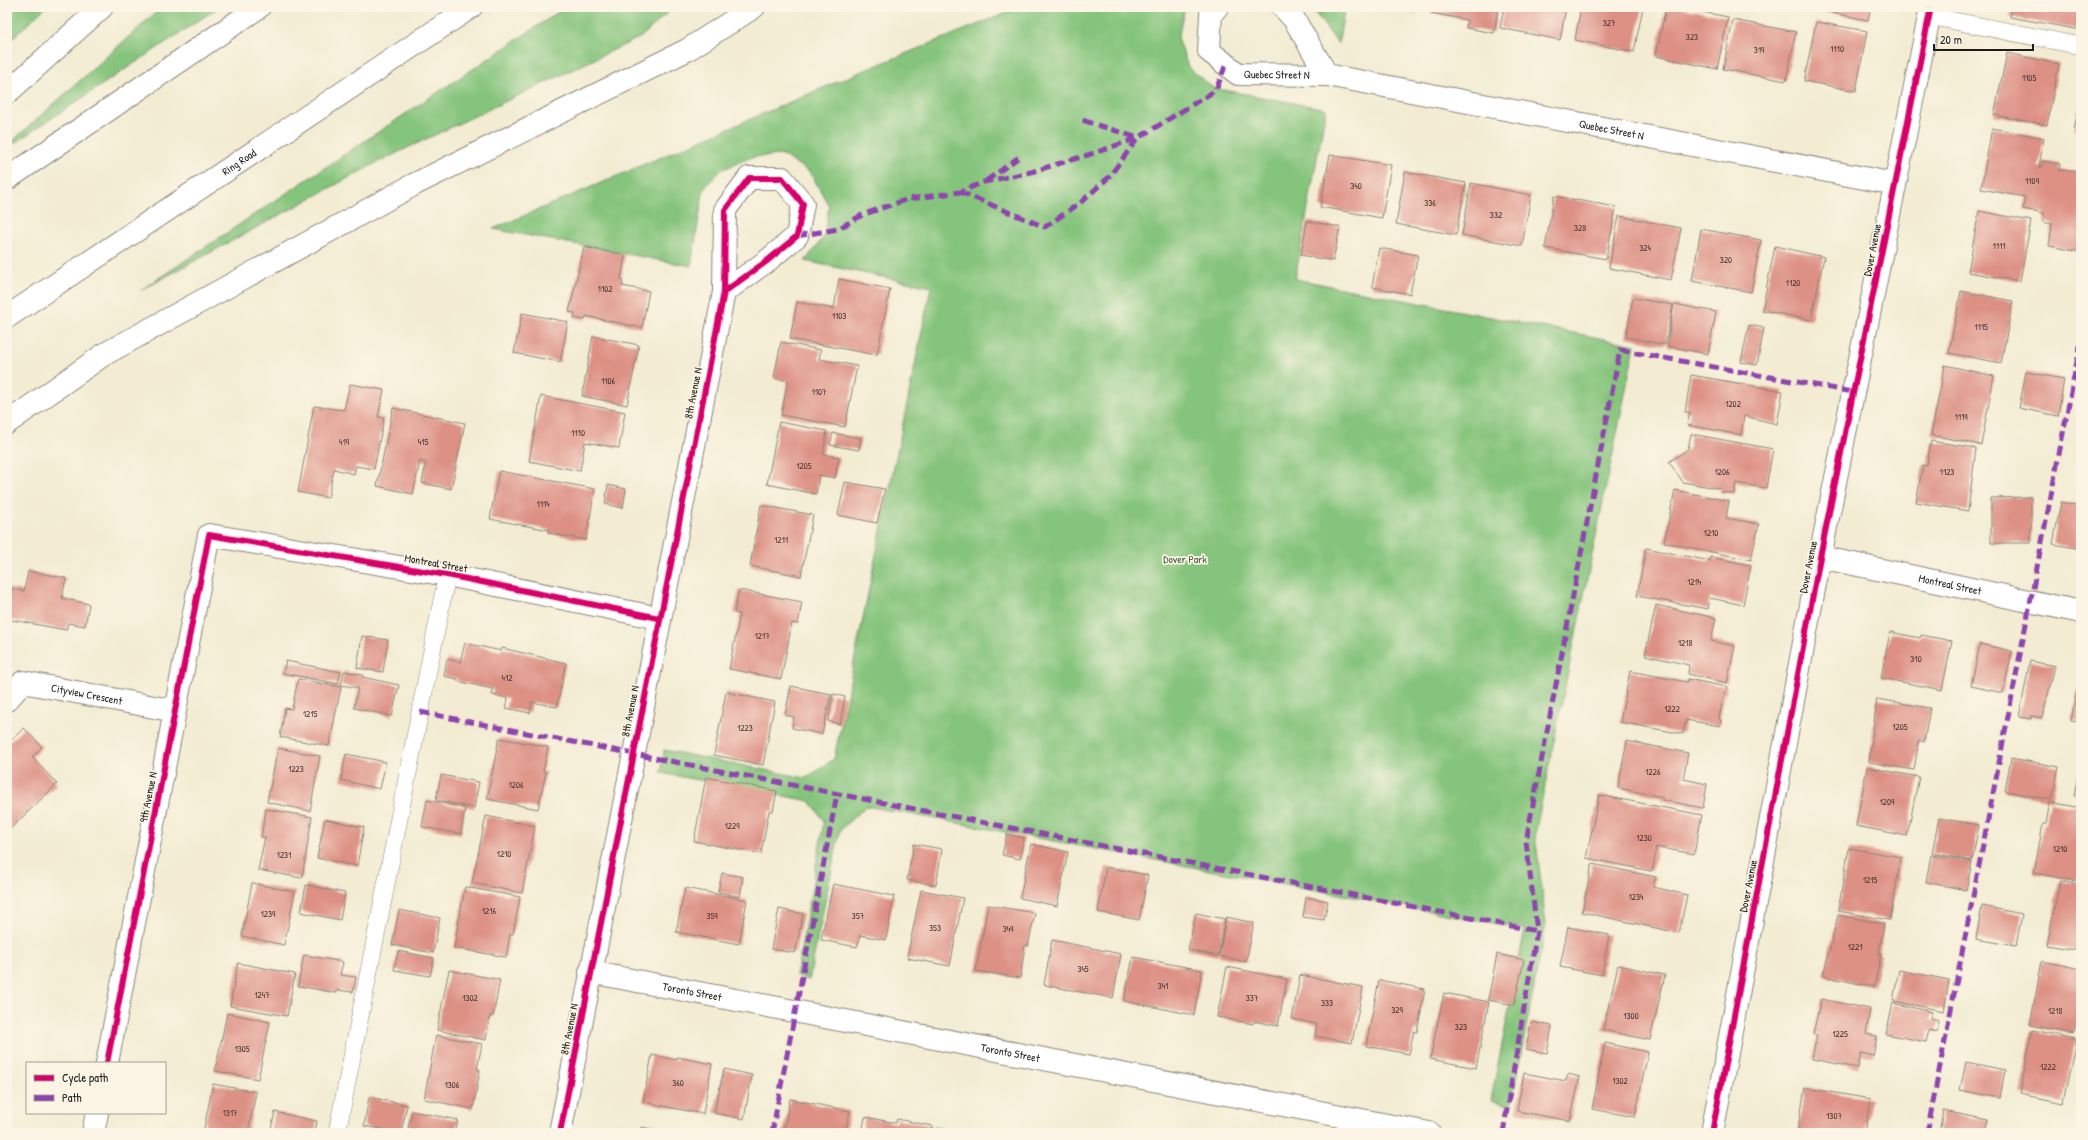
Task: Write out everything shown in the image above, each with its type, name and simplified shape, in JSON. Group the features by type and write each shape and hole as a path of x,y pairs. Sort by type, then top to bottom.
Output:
{"main road":[{"path":"7,93 102,7"},
{"path":"7,179 259,7"},
{"name":"Ring Road","path":"7,317 471,7"},
{"path":"7,423 103,355 415,184 687,50 754,7"},
{"name":"Quebec Street N","path":"1217,7 1210,14 1209,51 1238,74 1327,74 1895,184"},
{"name":"Quebec Street N","path":"1283,7 1294,19 1327,74"},
{"name":"Dover Avenue","path":"1712,1133 1820,557 1930,12"},
{"name":"8th Avenue N","path":"560,1133 659,618 724,292 725,210 749,178 782,178 803,204 797,236 767,261 724,292"},
{"name":"Montreal Street","path":"209,535 447,575 659,618"},
{"name":"9th Avenue N","path":"107,1062 209,535"},
{"name":"Montreal Street","path":"1820,557 2081,612"},
{"name":"Cityview Crescent","path":"7,700 23,682 175,711"},
{"name":"Toronto Street","path":"590,972 1429,1133"},
{"path":"93,1133 97,1114"}],"lane":[{"path":"1930,12 2081,46"},
{"path":"337,1133 447,575"}],"green space":[{"path":"7,7 46,7 7,43"},
{"path":"162,7 219,7 7,148 7,146"},
{"path":"566,7 674,7 641,37 378,162 141,290"},
{"name":"Dover Park","path":"1021,7 1185,7 1178,38 1188,67 1213,88 1326,109 1295,279 1635,345 1535,834 1546,924 1511,1106 1491,1100 1525,929 866,806 840,830 809,980 796,976 824,821 810,801 661,773 664,750 806,778 834,759 931,287 805,261 824,237 829,206 810,172 782,155 752,157 721,170 704,188 691,266 493,229 865,70"},
{"path":"1311,7 1345,7 1338,44"}],"building":[{"path":"1396,7 1415,7 1414,11"},
{"path":"1432,7 1498,7 1494,33 1466,28 1467,20 1431,13"},
{"path":"1504,7 1566,7 1560,40 1500,28"},
{"path":"1581,7 1643,7 1634,52 1575,40"},
{"path":"1666,7 1676,7 1728,17 1717,69 1656,56"},
{"path":"1823,7 1871,7 1868,20 1822,11"},
{"path":"2012,7 2081,7 2081,30 2010,17"},
{"path":"1733,20 1796,32 1786,81 1723,69"},
{"path":"1816,22 1867,31 1856,91 1804,81"},
{"path":"2007,53 2059,64 2047,125 1994,115"},
{"path":"2081,101 2081,131 2074,129"},
{"path":"1992,128 2044,138 2039,167 2042,167 2043,161 2060,164 2059,170 2081,172 2081,252 2049,246 2052,224 2043,222 2044,213 2023,209 2025,197 1981,189"},
{"path":"1330,155 1391,165 1382,218 1320,207"},
{"path":"1405,172 1466,183 1456,235 1396,224"},
{"path":"1471,183 1531,195 1522,246 1462,235"},
{"path":"1554,196 1616,207 1606,259 1545,248"},
{"path":"1979,211 2031,221 2020,281 1968,272"},
{"path":"1619,216 1681,228 1671,280 1609,268"},
{"path":"1307,221 1340,227 1333,261 1301,255"},
{"path":"1701,229 1761,240 1751,292 1692,281"},
{"path":"1775,246 1824,257 1811,320 1762,310"},
{"path":"584,247 625,255 621,279 623,280 622,286 649,291 642,328 586,316 585,320 574,318 575,313 569,312"},
{"path":"1379,248 1418,255 1410,294 1372,287"},
{"path":"839,279 890,289 877,355 790,339 797,302 834,309"},
{"path":"1961,291 2013,301 2001,363 1949,353"},
{"path":"1633,298 1673,305 1665,345 1626,337"},
{"path":"1674,304 1716,312 1708,354 1667,346"},
{"path":"522,313 568,322 560,362 514,353"},
{"path":"1749,325 1764,328 1757,365 1741,362"},
{"path":"593,336 639,345 627,405 582,396"},
{"path":"781,342 821,350 819,359 857,366 845,427 781,415 788,381 774,378"},
{"path":"1945,365 1994,376 1981,445 1931,435"},
{"path":"2026,372 2064,379 2058,416 2019,408"},
{"path":"1691,375 1783,391 1777,424 1744,416 1741,435 1687,425 1690,412 1685,412"},
{"path":"350,384 384,390 378,417 384,418 374,469 356,466 354,474 334,469 328,498 298,492 314,406 344,410"},
{"path":"541,396 625,412 619,448 585,442 580,471 529,461"},
{"path":"393,408 465,423 451,489 422,483 426,463 420,461 413,494 377,486"},
{"path":"779,422 827,431 823,454 839,457 835,478 819,475 816,494 767,484"},
{"path":"833,433 861,438 859,450 830,445"},
{"path":"1691,434 1773,449 1766,488 1736,483 1734,494 1720,492 1721,489 1683,482 1669,462 1688,449"},
{"path":"1931,441 1976,448 1968,511 1916,502 1923,465 1927,466"},
{"path":"499,471 595,489 586,540 548,533 549,530 490,519"},
{"path":"845,482 885,489 877,523 838,515"},
{"path":"608,485 626,489 623,508 605,504"},
{"path":"1675,490 1729,501 1726,518 1759,524 1751,560 1664,542"},
{"path":"2031,497 2031,543 1991,543 1991,498"},
{"path":"2061,502 2081,506 2081,549 2053,544"},
{"path":"761,505 813,515 801,576 750,566"},
{"path":"1646,548 1710,561 1710,557 1751,565 1743,605 1710,598 1708,609 1637,596"},
{"path":"28,571 66,578 62,598 89,604 85,626 68,623 66,630 7,619 7,588 24,591"},
{"path":"739,590 802,602 798,624 792,623 781,679 729,669 740,614 734,613"},
{"path":"1656,605 1716,618 1711,641 1735,646 1727,683 1688,674 1689,665 1645,655"},
{"path":"1890,632 1920,638 1921,635 1952,641 1942,690 1881,678"},
{"path":"362,636 388,640 383,672 357,668"},
{"path":"465,643 501,651 502,648 566,663 557,707 532,702 530,713 506,708 508,698 492,695 493,689 457,681 458,679 444,676 447,659 460,662"},
{"path":"1980,644 2012,651 2003,693 1971,686"},
{"path":"286,661 341,672 338,684 283,673"},
{"path":"2030,661 2055,666 2042,718 2031,716 2031,719 2019,717"},
{"path":"344,671 363,675 362,677 399,685 392,716 354,708 358,688 341,685"},
{"path":"1630,671 1687,682 1687,679 1727,687 1726,693 1724,693 1719,719 1721,720 1720,726 1686,720 1683,734 1620,722"},
{"path":"2081,675 2081,722 2071,720"},
{"path":"298,679 341,687 329,746 280,737 285,708 292,709"},
{"path":"791,686 831,694 822,734 792,728 794,717 785,715"},
{"path":"726,692 775,702 763,765 714,755"},
{"path":"833,694 845,697 840,724 828,721"},
{"path":"1877,699 1930,708 1924,742 1919,740 1914,770 1869,762"},
{"path":"24,728 42,747 32,757 57,784 7,832 7,744"},
{"path":"499,738 548,747 543,771 546,772 538,809 487,799"},
{"path":"1627,741 1688,753 1683,779 1707,784 1703,808 1662,800 1662,797 1618,788"},
{"path":"278,748 320,756 310,811 267,802"},
{"path":"346,754 386,762 380,789 341,780"},
{"path":"2011,758 2059,767 2052,800 2005,791"},
{"path":"2081,765 2081,796 2074,795"},
{"path":"1867,767 1919,777 1907,836 1856,826"},
{"path":"441,775 479,782 474,808 436,800"},
{"path":"706,777 777,791 773,811 769,811 761,854 694,841"},
{"path":"1599,795 1702,815 1694,854 1655,847 1653,869 1651,871 1586,858"},
{"path":"427,800 465,808 461,834 422,827"},
{"path":"2050,802 2081,808 2081,882 2034,873 2043,824 2046,824"},
{"path":"266,809 312,817 302,878 258,870 265,837 261,837"},
{"path":"486,816 535,826 522,893 472,883"},
{"path":"1939,818 1979,825 1972,861 1932,853"},
{"path":"325,819 364,827 357,866 317,858"},
{"path":"1007,834 1024,838 1020,859 1002,855"},
{"path":"914,844 942,849 936,885 907,880"},
{"path":"1031,844 1068,852 1057,906 1020,898"},
{"path":"1849,848 1901,857 1890,920 1838,911"},
{"path":"1931,855 1972,862 1966,890 1926,882"},
{"path":"1592,864 1656,877 1653,887 1687,895 1679,933 1582,912"},
{"path":"1106,867 1148,875 1139,920 1098,912"},
{"path":"722,873 743,877 740,897 718,892"},
{"path":"2060,881 2081,885 2081,951 2047,945"},
{"path":"252,883 295,892 284,945 242,936"},
{"path":"833,884 894,896 886,940 860,935 857,947 821,940"},
{"path":"306,885 345,893 340,920 301,912"},
{"path":"465,887 520,897 513,934 510,934 506,957 454,948"},
{"path":"685,888 747,900 739,944 676,932"},
{"path":"921,890 963,898 950,966 907,958"},
{"path":"1306,897 1328,901 1324,920 1303,917"},
{"path":"988,905 1035,913 1028,946 1025,945 1020,978 976,971"},
{"path":"1982,906 2022,914 2016,946 1976,939"},
{"path":"779,909 803,914 795,953 771,949"},
{"path":"399,910 440,918 433,953 392,945"},
{"path":"1196,913 1225,919 1218,956 1188,950"},
{"path":"1838,915 1884,924 1879,954 1881,954 1874,987 1823,976"},
{"path":"1226,917 1254,923 1246,962 1219,956"},
{"path":"1568,927 1609,935 1602,975 1560,967"},
{"path":"1052,940 1121,954 1113,998 1044,985"},
{"path":"398,951 434,958 430,976 394,970"},
{"path":"1497,954 1524,960 1514,1005 1488,1000"},
{"path":"304,955 343,962 340,975 356,977 353,992 337,990 337,993 298,986"},
{"path":"1133,957 1202,970 1194,1015 1124,1001"},
{"path":"2042,961 2081,969 2081,998 2074,1034 2030,1025"},
{"path":"238,963 295,974 287,1016 230,1006"},
{"path":"1618,965 1665,975 1650,1040 1603,1030"},
{"path":"1227,967 1287,979 1278,1026 1254,1021 1253,1024 1217,1017"},
{"path":"449,970 500,980 493,1016 490,1016 486,1040 437,1030"},
{"path":"1899,970 1949,980 1944,1011 1893,1001"},
{"path":"1300,975 1363,987 1352,1043 1315,1036 1317,1024 1292,1019"},
{"path":"1379,980 1425,989 1417,1032 1414,1031 1409,1054 1366,1046"},
{"path":"1444,993 1489,1002 1476,1068 1430,1059"},
{"path":"1821,999 1870,1009 1866,1034 1877,1036 1873,1056 1861,1053 1858,1068 1812,1059 1817,1035 1813,1034"},
{"path":"1893,1003 1932,1012 1930,1019 1939,1021 1937,1032 1929,1030 1926,1042 1886,1034"},
{"path":"227,1013 270,1022 258,1079 215,1071"},
{"path":"1531,1022 1552,1026 1547,1053 1526,1049"},
{"path":"2032,1030 2076,1039 2063,1103 2020,1094"},
{"path":"436,1035 482,1044 477,1069 480,1070 473,1109 424,1099"},
{"path":"1605,1043 1648,1052 1635,1117 1592,1109"},
{"path":"652,1055 677,1060 677,1057 712,1064 703,1114 643,1102"},
{"path":"1966,1062 2005,1070 2000,1098 1960,1090"},
{"path":"724,1069 752,1075 744,1119 714,1113"},
{"path":"1524,1073 1566,1081 1568,1074 1580,1077 1570,1121 1517,1111"},
{"path":"213,1084 256,1092 248,1133 203,1133"},
{"path":"1805,1088 1871,1099 1865,1133 1797,1133"},
{"path":"369,1097 407,1105 401,1133 364,1126"},
{"path":"790,1099 850,1111 845,1133 783,1133"},
{"path":"412,1111 458,1120 455,1133 407,1133"},
{"path":"1943,1111 1989,1120 1986,1133 1939,1133"},
{"path":"275,1112 317,1121 315,1133 270,1133"},
{"path":"865,1117 896,1123 897,1119 932,1126 931,1133 862,1133"},
{"path":"641,1127 669,1132 669,1133 640,1133"},
{"path":"938,1128 963,1132 963,1133 937,1133"}],"marked path":[{"path":"797,236 838,229 862,215 908,199 960,192 984,182 1031,172 1138,138 1216,90 1226,64"},
{"path":"960,192 1045,227 1080,203 1109,177 1138,138 1082,120"},
{"path":"986,181 1019,157"},
{"path":"1927,1133 2081,341"},
{"path":"1503,1133 1537,931 1526,841 1620,350 1853,392"},
{"path":"420,712 1537,931"},
{"path":"772,1133 837,794"}],"cycle path":[{"path":"1712,1133 1820,557 1931,7"},
{"path":"560,1133 724,292 725,210 749,178 782,178 803,204 797,236 767,261 724,292"},
{"path":"107,1062 209,535 447,575 659,618"}]}
